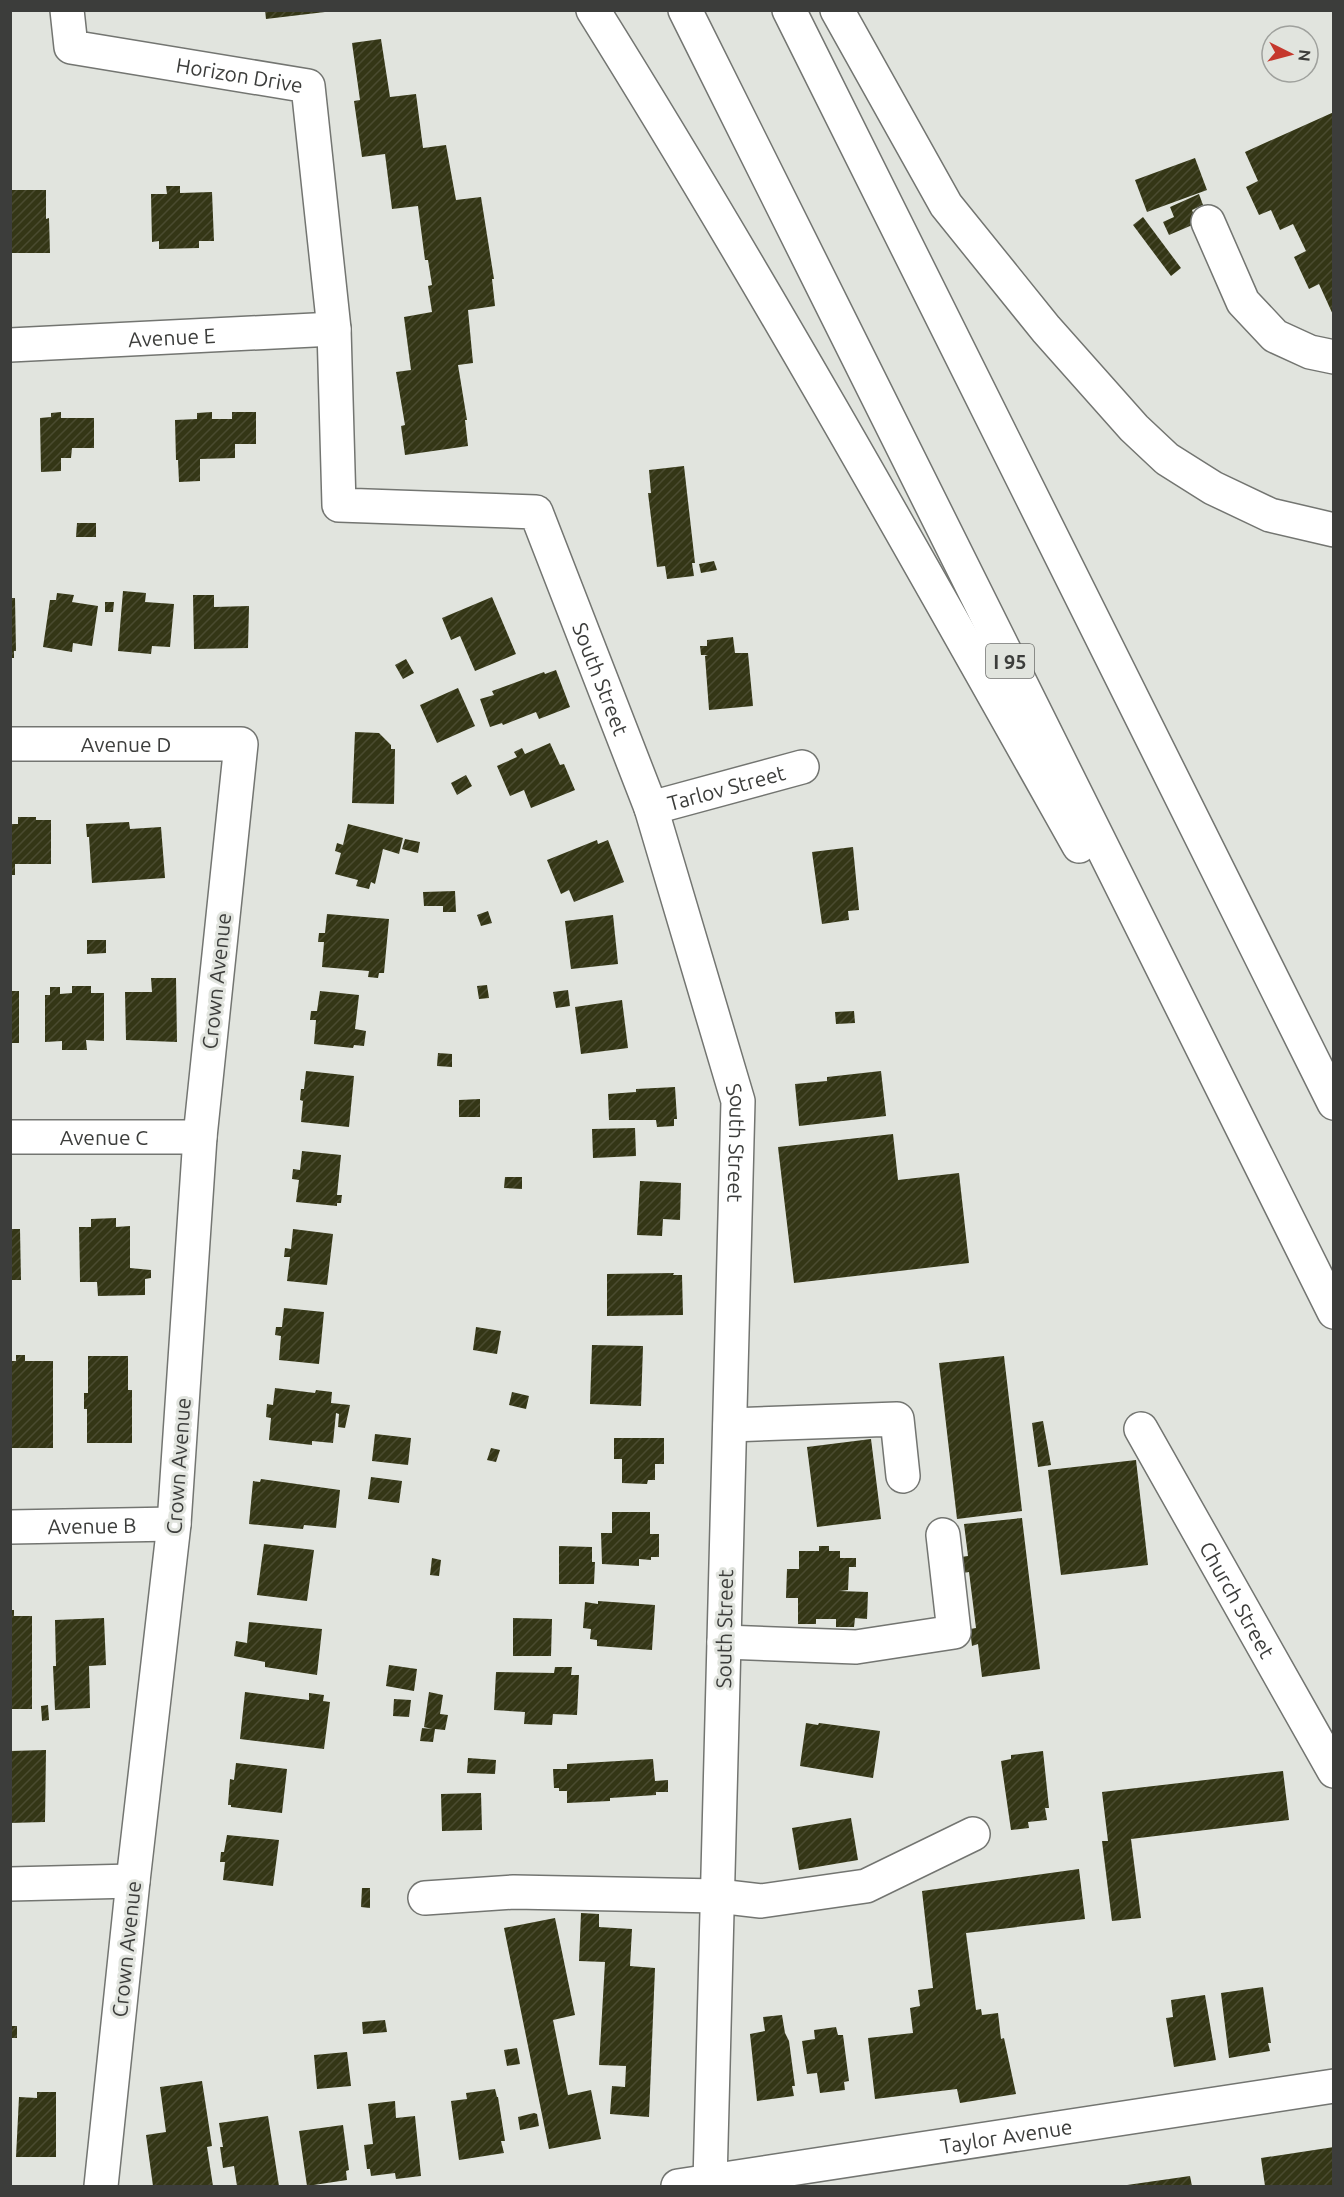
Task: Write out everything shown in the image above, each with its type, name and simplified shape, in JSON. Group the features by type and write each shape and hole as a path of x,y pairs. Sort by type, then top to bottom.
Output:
{"main road":[{"name":"Horizon Drive","path":"67,10 71,46 308,86 334,329"},
{"path":"592,10 682,153 843,426 1282,1210"},
{"name":"I 95","path":"686,10 1334,1312"},
{"path":"789,10 1334,1102"},
{"path":"837,10 946,205 1046,329 1134,428 1167,459 1213,488 1270,515 1334,530"},
{"path":"1208,222 1243,302 1275,336 1310,352 1334,357"},
{"name":"Avenue E","path":"10,345 334,329"},
{"name":"South Street","path":"334,329 339,505 536,512 651,808 738,1101 710,2182"},
{"name":"Avenue D","path":"10,744 241,744"},
{"name":"Crown Avenue","path":"101,2187 174,1524 200,1137 241,744"},
{"name":"Tarlov Street","path":"651,808 802,767"},
{"name":"Avenue C","path":"10,1137 200,1137"},
{"path":"730,1425 897,1419 903,1476"},
{"name":"Church Street","path":"1141,1429 1334,1771"},
{"name":"Avenue B","path":"10,1527 174,1524"},
{"path":"724,1642 856,1647 954,1632 944,1535"},
{"path":"425,1898 514,1892 718,1896 761,1901 866,1886 973,1834"},
{"path":"10,1884 133,1881"},
{"name":"Taylor Avenue","path":"678,2187 1334,2086"}],"building":[{"path":"265,10 325,10 325,12 266,19"},
{"path":"381,39 390,97 416,94 423,148 446,145 456,200 481,197 494,279 492,279 495,306 468,310 473,363 458,365 467,420 465,420 468,446 405,455 401,426 405,425 396,372 411,370 404,317 432,312 428,286 432,285 428,260 425,260 418,206 392,209 385,154 362,157 354,101 360,100 352,43"},
{"path":"1334,112 1334,317 1319,284 1309,289 1294,257 1306,251 1293,224 1280,230 1271,210 1259,215 1246,187 1258,181 1245,152"},
{"path":"1195,158 1207,190 1147,212 1135,180"},
{"path":"166,186 180,186 180,193 212,192 214,241 199,241 199,248 159,249 159,241 152,242 151,194 167,194"},
{"path":"10,190 46,190 46,219 49,218 50,253 10,253"},
{"path":"1199,194 1203,205 1192,210 1197,223 1169,235 1163,222 1174,217 1170,207"},
{"path":"1143,217 1181,268 1171,276 1133,225"},
{"path":"61,412 61,418 94,418 94,448 72,448 71,458 61,458 61,471 41,472 40,418 51,417 51,413"},
{"path":"212,412 212,419 232,419 232,412 256,412 256,444 235,444 235,458 200,459 200,481 179,482 175,420 197,419 197,413"},
{"path":"684,466 695,563 692,563 694,576 667,579 665,566 657,567 648,493 651,493 649,470"},
{"path":"77,523 96,523 96,537 76,537"},
{"path":"714,561 717,570 701,573 699,564"},
{"path":"123,591 146,593 145,602 174,604 170,647 152,646 151,654 118,651"},
{"path":"57,593 74,595 72,602 98,606 92,646 73,643 72,652 43,647 50,600 56,600"},
{"path":"193,595 214,595 214,607 249,606 248,648 194,649"},
{"path":"492,597 516,654 475,671 460,636 451,640 442,618"},
{"path":"10,598 15,598 16,651 14,651 14,658 10,658"},
{"path":"105,602 114,602 113,612 105,612"},
{"path":"733,637 735,653 748,653 753,706 709,710 705,656 708,655 701,655 700,646 707,646 707,640"},
{"path":"406,659 414,673 403,679 395,665"},
{"path":"556,670 570,707 539,719 536,712 503,725 502,723 490,727 480,699 494,695 492,691 544,672 545,674"},
{"path":"458,688 475,726 437,743 420,705"},
{"path":"355,732 379,733 391,745 391,749 395,749 394,804 352,803"},
{"path":"550,743 560,765 564,764 575,790 531,808 524,790 510,796 497,766 517,757 514,752 522,748 525,754"},
{"path":"466,775 472,786 457,795 451,783"},
{"path":"18,817 51,820 51,864 15,864 15,875 10,875 10,824 18,824"},
{"path":"129,822 130,829 161,827 165,878 92,883 86,824"},
{"path":"348,824 403,838 399,854 383,849 375,884 371,882 369,889 356,886 358,880 335,874 341,853 335,851 337,843 343,845"},
{"path":"405,839 420,842 418,853 402,849"},
{"path":"597,840 598,844 608,840 624,882 574,902 569,890 561,894 547,860"},
{"path":"853,847 859,910 848,911 849,920 822,924 812,852"},
{"path":"455,891 456,912 443,912 443,906 424,906 423,892"},
{"path":"488,911 492,923 481,926 477,915"},
{"path":"327,914 389,919 384,973 379,973 378,978 368,977 369,971 322,967 324,942 318,942 319,933 325,933"},
{"path":"613,915 618,964 571,969 565,921"},
{"path":"87,940 106,940 106,953 87,954"},
{"path":"151,978 176,978 177,1042 126,1040 125,992 152,992"},
{"path":"487,985 489,998 479,999 477,986"},
{"path":"72,986 91,986 91,993 104,993 104,1041 86,1040 87,1050 62,1050 62,1041 45,1042 45,995 50,995 50,987 60,987 60,994 72,993"},
{"path":"568,990 570,1006 556,1008 553,992"},
{"path":"10,991 19,991 19,1043 10,1043"},
{"path":"320,991 359,995 355,1029 366,1031 364,1046 354,1045 353,1048 314,1044 316,1020 310,1020 311,1011 317,1011"},
{"path":"622,1000 628,1048 581,1054 575,1007"},
{"path":"854,1011 855,1023 836,1024 835,1012"},
{"path":"438,1053 452,1054 452,1067 437,1066"},
{"path":"306,1071 354,1076 349,1127 301,1122 303,1101 300,1100 301,1089 304,1089"},
{"path":"881,1071 886,1116 799,1126 795,1084 827,1081 827,1077"},
{"path":"675,1087 677,1119 674,1119 674,1126 657,1127 656,1120 609,1120 608,1094 636,1092 636,1089"},
{"path":"480,1099 480,1117 459,1117 459,1100"},
{"path":"635,1128 636,1156 593,1158 592,1129"},
{"path":"893,1134 898,1180 959,1173 969,1263 794,1283 778,1147"},
{"path":"302,1151 341,1155 337,1195 342,1195 341,1203 337,1203 337,1206 296,1202 299,1180 292,1179 293,1169 300,1170"},
{"path":"505,1177 522,1177 522,1189 504,1188"},
{"path":"640,1181 681,1183 680,1220 663,1219 662,1236 637,1235"},
{"path":"116,1218 116,1227 130,1226 130,1268 151,1270 151,1278 145,1279 145,1295 98,1296 97,1282 80,1282 79,1227 91,1227 91,1219"},
{"path":"10,1229 20,1229 21,1280 10,1280"},
{"path":"293,1229 333,1234 327,1285 287,1281 290,1257 284,1257 285,1248 291,1249"},
{"path":"674,1273 673,1275 682,1275 683,1315 607,1316 607,1274"},
{"path":"284,1308 324,1312 319,1364 279,1360 281,1336 275,1335 276,1327 282,1327"},
{"path":"476,1327 501,1331 497,1354 473,1350"},
{"path":"592,1345 643,1346 641,1406 590,1404"},
{"path":"16,1355 25,1355 25,1361 53,1361 53,1448 10,1448 10,1361 16,1361"},
{"path":"88,1356 128,1356 128,1390 132,1390 132,1443 87,1443 87,1409 84,1409 84,1393 88,1393"},
{"path":"1004,1356 1022,1511 957,1519 939,1363"},
{"path":"275,1388 315,1393 316,1390 332,1392 331,1403 350,1405 345,1428 338,1427 339,1414 336,1413 333,1443 312,1441 312,1445 269,1440 271,1418 266,1417 267,1404 273,1405"},
{"path":"512,1392 529,1396 526,1409 509,1405"},
{"path":"1043,1421 1051,1465 1038,1467 1032,1423"},
{"path":"375,1434 411,1438 408,1465 372,1461"},
{"path":"614,1438 664,1438 664,1464 655,1464 655,1480 648,1480 647,1484 622,1483 622,1459 614,1459"},
{"path":"871,1439 881,1519 817,1527 807,1447"},
{"path":"491,1448 500,1450 496,1462 487,1460"},
{"path":"1136,1460 1148,1565 1061,1575 1048,1470"},
{"path":"371,1477 402,1481 399,1503 368,1499"},
{"path":"261,1479 340,1490 336,1528 304,1525 303,1529 249,1524 253,1481 260,1482"},
{"path":"612,1512 650,1512 650,1534 659,1534 659,1557 651,1557 651,1560 639,1559 639,1566 602,1564 601,1533 612,1533"},
{"path":"1022,1518 1040,1669 982,1677 978,1644 972,1646 970,1629 976,1628 969,1572 963,1573 961,1557 968,1556 964,1524"},
{"path":"264,1544 314,1550 307,1601 257,1595"},
{"path":"559,1546 592,1547 592,1562 595,1562 594,1584 559,1584"},
{"path":"819,1546 829,1546 829,1551 840,1551 840,1558 856,1558 856,1567 849,1567 848,1590 839,1591 868,1592 867,1619 855,1618 854,1627 836,1627 836,1619 816,1619 816,1624 798,1624 798,1598 786,1598 787,1569 799,1569 799,1551 819,1551"},
{"path":"432,1558 441,1560 439,1576 430,1575"},
{"path":"598,1601 655,1605 652,1650 597,1646 597,1640 590,1639 591,1629 583,1628 585,1602 598,1604"},
{"path":"10,1610 14,1610 14,1616 32,1616 32,1709 10,1709"},
{"path":"104,1618 106,1665 89,1666 90,1708 55,1710 53,1666 56,1666 55,1620"},
{"path":"513,1618 552,1619 551,1656 513,1656"},
{"path":"249,1622 322,1629 317,1675 265,1667 265,1662 234,1656 236,1641 247,1643"},
{"path":"389,1665 417,1669 414,1691 386,1686"},
{"path":"555,1667 572,1667 571,1675 579,1675 577,1715 553,1714 552,1725 524,1724 525,1712 494,1710 496,1672 554,1673"},
{"path":"245,1692 309,1700 309,1693 324,1695 323,1701 330,1702 324,1749 240,1739"},
{"path":"429,1692 443,1695 440,1714 448,1715 445,1730 435,1729 433,1742 420,1741 422,1728 432,1729 424,1727"},
{"path":"394,1699 411,1700 409,1717 393,1716"},
{"path":"48,1705 49,1720 42,1721 41,1706"},
{"path":"806,1723 880,1731 873,1778 800,1766"},
{"path":"46,1750 45,1822 10,1823 11,1751"},
{"path":"1043,1751 1049,1808 1045,1808 1047,1820 1028,1822 1029,1828 1011,1830 1001,1761 1011,1759 1011,1755"},
{"path":"468,1758 496,1760 495,1774 467,1773"},
{"path":"653,1759 655,1781 668,1780 668,1792 610,1798 610,1801 567,1803 567,1791 554,1788 553,1769 567,1769 567,1764"},
{"path":"236,1763 287,1769 282,1813 228,1805 230,1779 234,1780"},
{"path":"1283,1771 1289,1820 1131,1839 1141,1918 1112,1921 1102,1841 1108,1841 1102,1792"},
{"path":"481,1793 482,1830 442,1831 441,1794"},
{"path":"851,1818 858,1860 799,1870 792,1828"},
{"path":"227,1835 279,1840 273,1886 223,1880 225,1862 220,1862"},
{"path":"1079,1869 1085,1919 966,1933 976,2010 981,2009 982,2015 998,2013 1001,2039 1004,2038 1016,2094 960,2103 957,2089 875,2099 868,2038 913,2033 910,2008 920,2006 918,1990 933,1988 922,1891"},
{"path":"362,1888 370,1888 370,1908 361,1907"},
{"path":"581,1913 599,1914 599,1927 632,1929 630,1966 655,1968 649,2117 610,2114 612,2086 625,2087 626,2066 599,2065 605,1962 579,1961"},
{"path":"555,1918 575,2015 553,2020 568,2095 591,2090 601,2139 549,2149 504,1928"},
{"path":"1263,1987 1271,2043 1268,2043 1270,2051 1229,2058 1221,1993"},
{"path":"1205,1995 1216,2060 1174,2067 1166,2018 1173,2017 1171,2000"},
{"path":"782,2015 789,2041 795,2086 792,2086 794,2096 757,2101 750,2034 765,2031 763,2017"},
{"path":"385,2020 387,2032 363,2034 362,2022"},
{"path":"10,2026 17,2026 17,2038 10,2038"},
{"path":"836,2027 838,2035 843,2035 849,2081 844,2082 845,2090 820,2093 817,2073 807,2074 802,2041 815,2039 814,2030"},
{"path":"517,2048 520,2064 507,2066 504,2050"},
{"path":"347,2052 351,2086 317,2089 314,2055"},
{"path":"202,2081 212,2146 207,2147 213,2186 153,2186 146,2135 166,2132 160,2087"},
{"path":"495,2089 505,2141 501,2141 504,2153 459,2160 451,2101 467,2099 466,2093"},
{"path":"37,2092 56,2092 56,2157 16,2157 19,2097 37,2098"},
{"path":"395,2101 396,2118 415,2116 421,2176 396,2179 395,2173 371,2176 370,2169 367,2169 364,2145 373,2144 368,2104"},
{"path":"537,2114 539,2126 520,2130 518,2117"},
{"path":"268,2116 279,2186 237,2186 234,2166 223,2168 220,2147 223,2147 219,2123"},
{"path":"343,2125 349,2170 346,2171 347,2180 307,2186 299,2131"},
{"path":"1334,2147 1334,2186 1265,2186 1261,2158"},
{"path":"1190,2176 1192,2186 1127,2186 1127,2185"}]}
